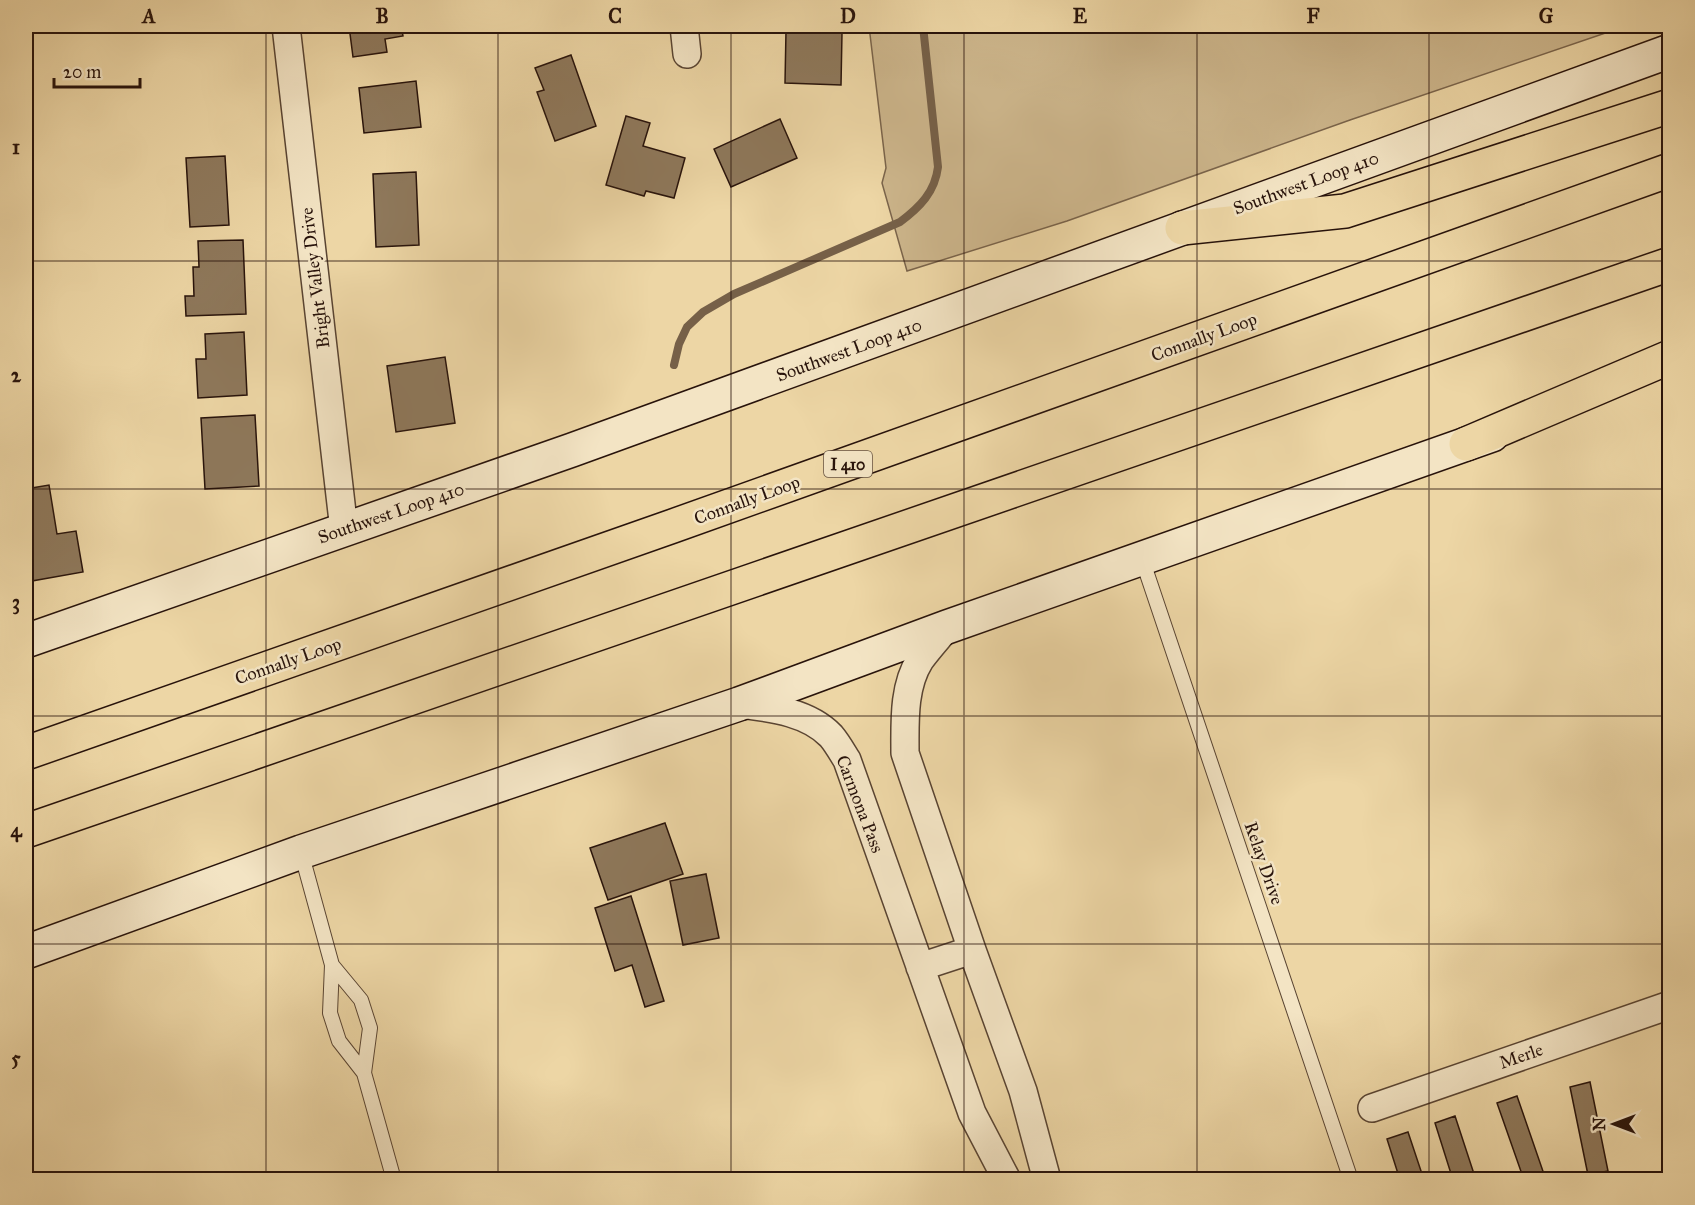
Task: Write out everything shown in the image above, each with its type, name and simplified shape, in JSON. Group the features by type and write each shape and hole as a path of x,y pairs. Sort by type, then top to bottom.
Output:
{"highway":[{"path":"1182,228 1345,211 1670,106"},
{"name":"Connally Loop","path":"26,753 673,526 1670,170"},
{"path":"26,831 1670,264"},
{"path":"1466,444 1670,357"}],"main road":[{"name":"Southwest Loop 410","path":"26,641 583,446 1670,51"},
{"path":"26,952 301,852 738,704 947,627 1670,373"}],"street":[{"name":"Bright Valley Drive","path":"286,26 344,530"},
{"path":"684,26 687,54"},
{"path":"947,627 919,662 908,688 904,721 905,753 1023,1091 1047,1179"},
{"name":"Carmona Pass","path":"738,704 773,708 796,715 831,736 847,760 972,1113 1007,1179"},
{"path":"920,967 972,950"},
{"name":"Merle","path":"1372,1108 1670,1005"}],"lane":[{"name":"Relay Drive","path":"1142,559 1352,1179"},
{"path":"301,852 332,965 330,1013 339,1041 364,1073 394,1179"},
{"path":"332,965 361,1000 370,1029 364,1073"}],"shaded area":[{"path":"869,26 1626,26 1350,120 1067,221 907,271 882,183 886,168"}],"building":[{"path":"349,26 401,26 403,36 385,39 387,52 353,57"},
{"path":"786,31 842,33 841,85 785,83"},
{"path":"571,55 596,126 555,141 537,92 544,90 535,68"},
{"path":"416,81 421,127 364,133 359,88"},
{"path":"626,116 650,123 643,146 685,158 674,198 646,191 644,196 606,185"},
{"path":"780,119 797,158 731,187 714,149"},
{"path":"225,156 229,225 190,227 186,158"},
{"path":"416,172 419,245 376,247 373,174"},
{"path":"243,240 246,314 186,316 185,296 194,296 193,267 199,267 198,241"},
{"path":"244,332 247,395 198,398 196,359 206,359 205,334"},
{"path":"445,357 455,423 396,432 387,366"},
{"path":"255,415 259,486 205,489 201,418"},
{"path":"49,485 57,534 76,531 83,572 26,582 26,489"},
{"path":"665,823 683,874 608,900 590,848"},
{"path":"706,874 719,938 683,945 670,881"},
{"path":"631,896 664,1001 645,1007 632,965 615,971 595,908"},
{"path":"1590,1082 1608,1171 1588,1175 1570,1087"},
{"path":"1517,1096 1546,1180 1524,1180 1497,1103"},
{"path":"1455,1116 1476,1180 1453,1180 1435,1123"},
{"path":"1408,1132 1424,1180 1400,1180 1387,1139"}],"waterway":[{"path":"674,365 679,344 687,327 703,312 734,294 900,222 925,198 934,184 938,167 923,26"}]}
